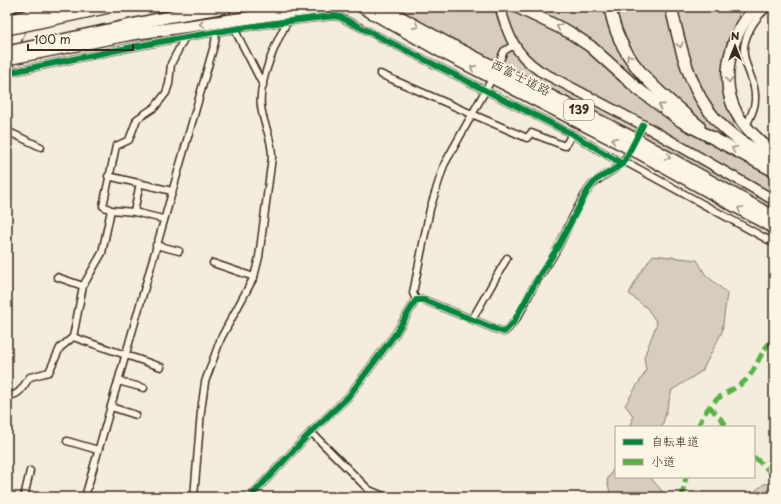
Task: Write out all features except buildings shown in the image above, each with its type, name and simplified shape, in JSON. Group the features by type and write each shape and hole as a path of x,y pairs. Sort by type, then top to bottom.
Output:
{"highway":[{"path":"7,21 59,7"},
{"path":"7,29 108,7"},
{"path":"7,52 157,19 225,7"},
{"path":"7,60 132,34 324,7"},
{"name":"西富士道路","path":"362,7 440,51 639,152 774,228"},
{"name":"西富士道路","path":"382,7 447,43 643,143 774,216"},
{"path":"517,7 579,39 638,89 681,121 774,171"},
{"path":"610,7 617,38 626,54 641,73 665,97 718,141"},
{"path":"671,7 682,58 691,82 703,104 717,121 730,133 754,151 774,159"},
{"path":"756,7 740,28 734,40 730,55 728,85 735,108 742,123 774,153"}],"main road":[{"path":"7,65 28,7"}],"street":[{"path":"7,9 13,7"},
{"path":"225,7 263,85"},
{"path":"194,497 201,411 205,382 221,338 254,277 259,256 272,157 272,143 261,107 263,85 276,43 296,7"},
{"path":"500,7 514,45 528,63 641,129 774,200"},
{"path":"748,122 754,107 756,95 754,84 744,56 744,44 749,30 760,14 768,7"},
{"path":"7,73 234,28 334,16 340,17 572,134 774,243"},
{"path":"87,496 98,450 215,42 216,32"},
{"path":"163,219 134,212 111,210 103,206 108,176 116,146 129,140 137,119 155,106 166,93 170,84 171,64 185,37"},
{"path":"500,60 504,51 514,45"},
{"path":"380,74 527,138 531,133 565,146 572,134"},
{"path":"416,300 413,293 430,209 444,165 488,84"},
{"path":"7,131 42,147"},
{"path":"416,300 424,300 473,318 504,332 507,330 513,323 558,248 588,190 596,180 624,163 628,154"},
{"path":"108,176 172,191"},
{"path":"134,212 140,183"},
{"path":"7,397 16,395 22,390 30,377 49,372 60,348 74,338 83,286 102,253 111,210"},
{"path":"156,245 179,251"},
{"path":"473,318 507,258"},
{"path":"213,263 254,277"},
{"path":"57,277 83,286"},
{"path":"250,497 311,432 348,397 396,333 416,300"},
{"path":"74,338 161,367"},
{"path":"118,381 144,388"},
{"path":"110,407 136,415"},
{"path":"311,432 369,490 386,497"},
{"path":"67,440 98,450"},
{"path":"24,497 30,471"}],"shaded area":[{"path":"407,7 740,7 725,85 736,135 774,154 774,210 633,132 395,9"},
{"path":"653,255 697,260 705,274 727,293 722,332 702,371 672,390 662,426 631,426 633,416 625,405 646,371 644,357 657,323 647,308 629,294 638,276"},
{"path":"615,466 615,478 651,478 667,497 611,497 607,480"},
{"path":"774,482 774,497 754,497 755,491 764,484"}],"tunnel":[{"path":"717,168 746,125"}],"marked path":[{"path":"698,426 706,411 713,402 746,380 765,348 774,339"},
{"path":"709,406 727,426"},
{"path":"755,458 774,475"},
{"path":"682,497 686,478"}],"cycle path":[{"path":"7,73 211,33 252,26 334,16 340,17 572,134 623,164"},
{"path":"250,497 311,432 348,397 396,333 416,300 424,300 504,332 513,323 539,276 556,250 588,190 596,180 623,164 643,125"}]}
